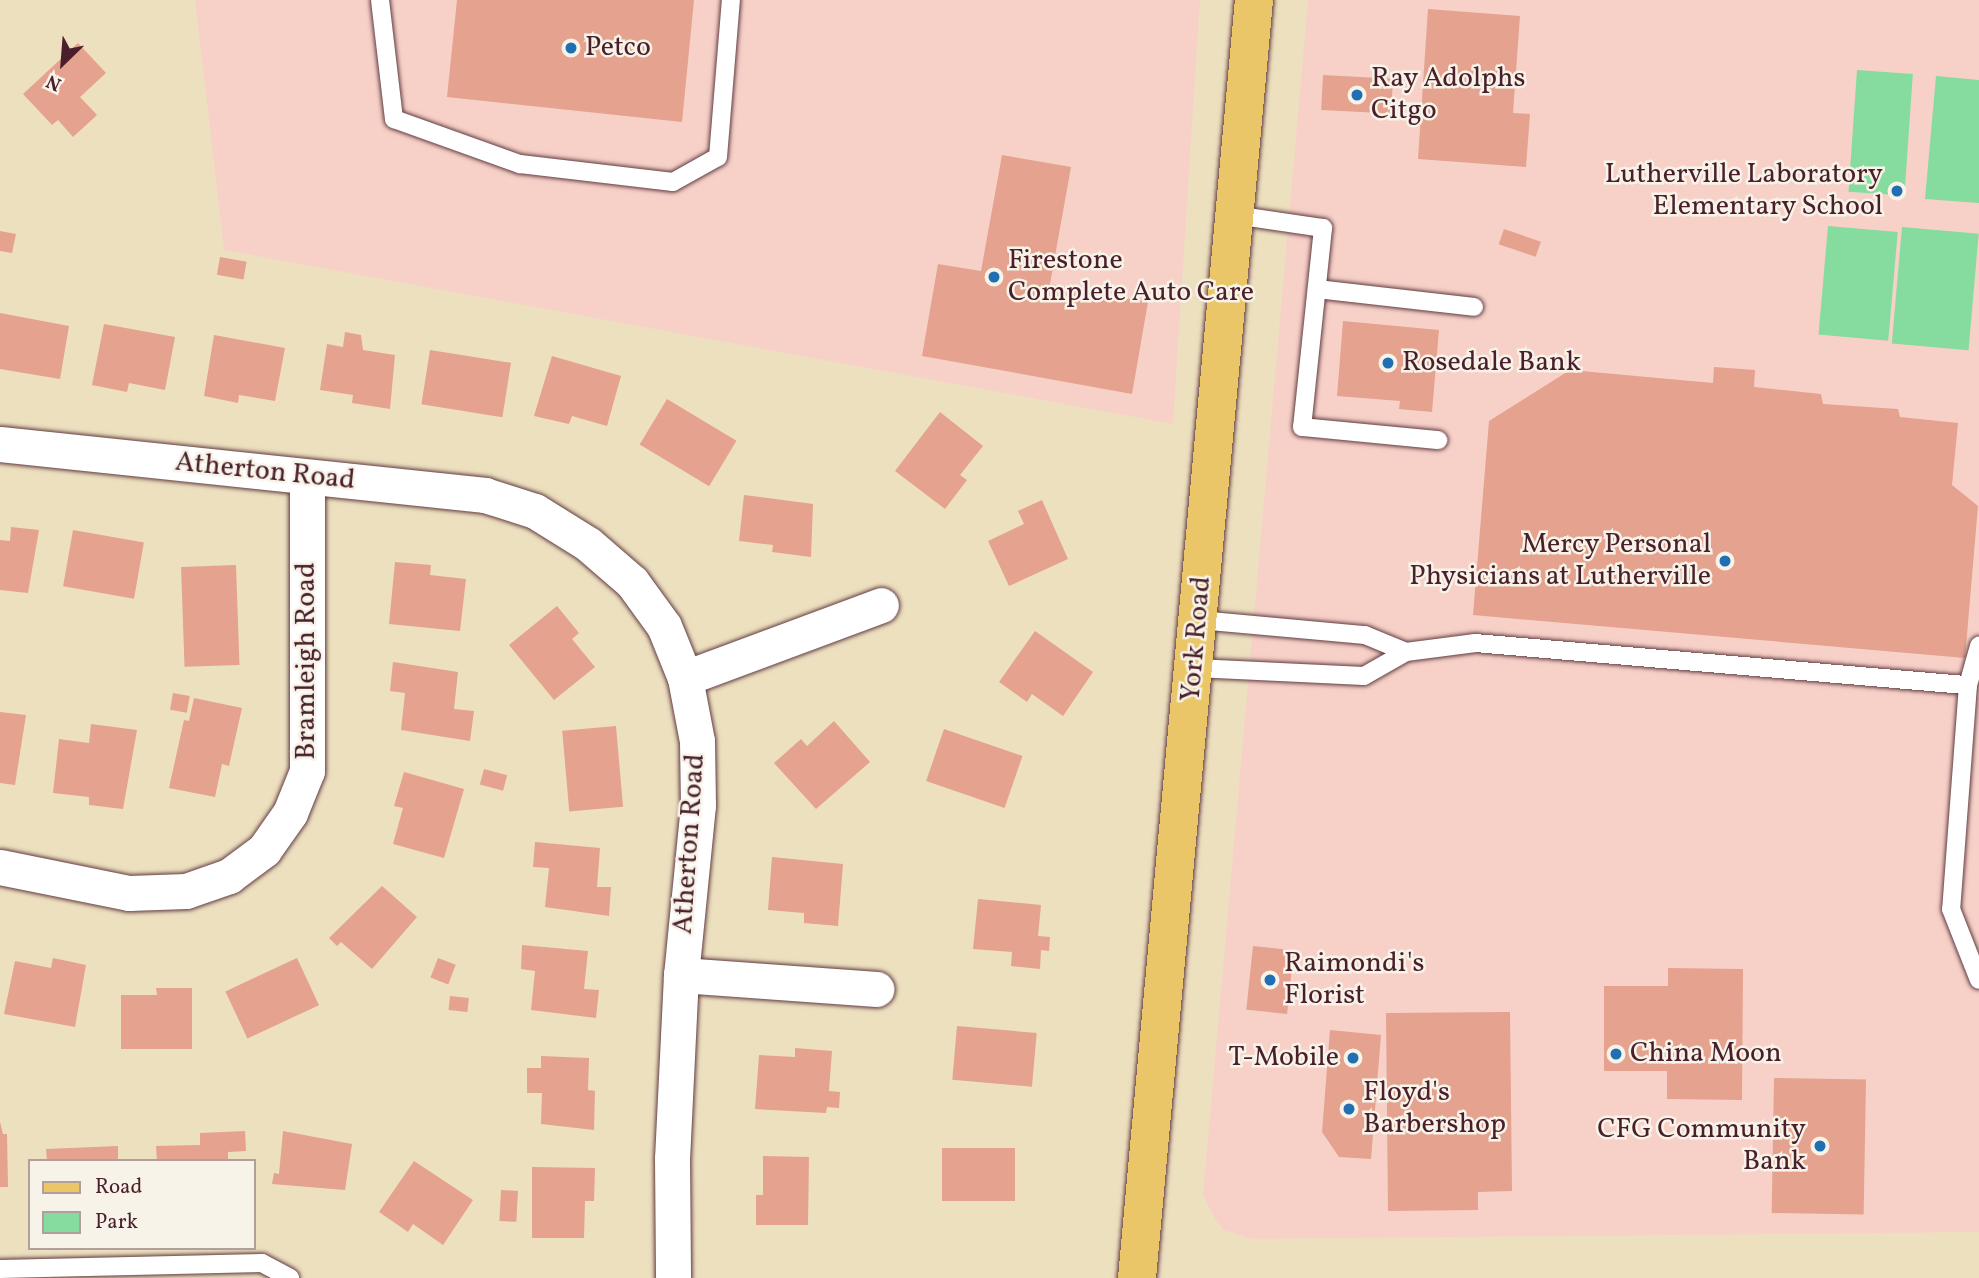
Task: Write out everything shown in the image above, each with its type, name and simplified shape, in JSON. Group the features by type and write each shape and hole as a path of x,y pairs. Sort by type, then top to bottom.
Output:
{"main road":[{"name":"York Road","path":"1137,1278 1254,0"}],"street":[{"name":"Atherton Road","path":"0,444 485,495 534,511 588,544 632,582 664,626 685,678 697,741 698,805 681,975 672,1158 673,1278"},
{"name":"Bramleigh Road","path":"0,867 129,893 186,891 229,876 264,850 290,813 307,771 307,477"},
{"path":"685,678 881,606"},
{"path":"681,975 876,989"}],"lane":[{"path":"380,0 394,119 520,164 673,182 718,157 732,0"},
{"path":"1234,215 1323,228 1302,427 1438,440"},
{"path":"1317,289 1474,307"},
{"path":"1199,620 1365,635 1406,652"},
{"path":"1195,667 1364,676 1406,652 1475,643 1968,685"},
{"path":"1979,646 1968,685 1951,909 1979,980"},
{"path":"0,1269 262,1262 290,1278"}],"shaded area":[{"path":"195,0 1200,0 1173,424 224,250"},
{"path":"1308,0 1979,0 1979,1232 1252,1239 1223,1230 1215,1219 1203,1195"}],"green space":[{"path":"1857,70 1913,74 1904,196 1848,192"},
{"path":"1936,76 1979,80 1979,203 1925,199"},
{"path":"1828,226 1898,232 1888,341 1819,335"},
{"path":"1902,227 1979,234 1969,350 1892,344"}],"building":[{"name":"Petco","path":"457,0 694,0 682,122 447,97"},
{"path":"1428,9 1520,16 1513,113 1530,114 1526,167 1418,159"},
{"path":"78,43 106,73 80,97 97,115 73,137 58,120 52,125 23,94"},
{"name":"Ray Adolphs Citgo","path":"1323,75 1393,79 1391,114 1321,110"},
{"name":"Firestone Complete Auto Care","path":"1002,155 1071,167 1050,284 1148,302 1132,394 922,356 938,264 981,271"},
{"path":"1504,229 1541,242 1536,257 1499,244"},
{"path":"0,231 16,234 12,253 0,251"},
{"path":"220,257 247,262 243,279 217,275"},
{"path":"0,313 69,326 60,379 0,369"},
{"name":"Rosedale Bank","path":"1343,321 1439,330 1432,412 1399,409 1400,401 1337,396"},
{"path":"104,324 175,337 165,390 129,383 127,392 92,385"},
{"path":"345,332 361,335 363,350 395,355 390,409 352,403 353,395 320,390 327,344 343,347"},
{"path":"214,335 285,348 275,401 239,395 238,403 204,396"},
{"path":"430,350 511,363 502,417 421,404"},
{"path":"552,356 621,376 607,426 572,416 569,424 534,416"},
{"name":"Mercy Personal Physicians at Lutherville","path":"1714,367 1755,370 1754,387 1821,394 1823,404 1898,409 1900,417 1958,423 1952,485 1978,506 1965,658 1473,615 1489,421 1570,370 1713,383"},
{"path":"667,399 736,441 709,486 640,444"},
{"path":"940,412 983,446 960,475 967,480 945,509 895,471"},
{"path":"744,495 813,504 811,557 772,552 773,545 739,541"},
{"path":"1042,500 1068,559 1009,586 988,541 1024,524 1018,511"},
{"path":"11,527 39,530 28,593 0,590 0,540 10,541"},
{"path":"73,530 144,543 134,599 63,586"},
{"path":"395,562 431,565 430,575 466,579 460,631 389,624"},
{"path":"236,565 239,665 185,667 181,567"},
{"path":"557,606 579,633 572,639 595,667 554,700 509,645"},
{"path":"1035,631 1093,672 1063,716 1032,694 1027,702 999,682"},
{"path":"393,662 458,672 454,709 474,711 470,741 401,730 405,693 390,691"},
{"path":"173,693 190,696 187,713 170,710"},
{"path":"194,698 242,708 229,766 222,764 215,797 169,788 184,720 189,721"},
{"path":"0,712 26,715 15,785 0,783"},
{"path":"834,721 870,762 816,809 774,763 801,739 807,746"},
{"path":"91,724 137,730 123,809 89,805 89,797 53,793 59,739 89,743"},
{"path":"616,726 623,807 569,811 562,731"},
{"path":"944,729 1022,756 1005,808 926,781"},
{"path":"484,769 507,775 503,791 480,784"},
{"path":"404,772 464,789 444,858 393,844 403,808 394,806"},
{"path":"535,842 600,848 597,887 611,887 609,916 545,907 549,868 533,867"},
{"path":"772,857 843,864 838,926 804,923 804,913 768,910"},
{"path":"382,886 417,917 372,969 341,942 337,946 329,938"},
{"path":"978,899 1041,905 1038,936 1050,937 1049,951 1041,950 1040,969 1011,966 1012,952 973,949"},
{"path":"522,945 588,951 584,989 599,990 596,1018 531,1010 535,971 521,969"},
{"name":"Raimondi's Florist","path":"1253,946 1294,950 1287,1014 1246,1010"},
{"path":"53,958 86,965 75,1027 4,1014 15,961 51,968"},
{"path":"297,958 319,1005 247,1039 225,991"},
{"path":"438,958 456,965 448,984 430,978"},
{"path":"1668,968 1743,969 1742,1100 1667,1099 1667,1071 1604,1071 1604,986 1668,986"},
{"path":"156,988 192,988 192,1049 121,1049 121,995 157,995"},
{"path":"450,996 469,998 467,1012 449,1010"},
{"path":"1510,1012 1512,1191 1478,1192 1478,1210 1388,1211 1386,1013"},
{"path":"957,1026 1037,1033 1032,1087 952,1080"},
{"path":"1330,1030 1381,1035 1371,1159 1339,1157 1322,1132"},
{"path":"795,1048 832,1051 829,1091 840,1092 839,1108 827,1107 826,1113 755,1109 759,1055 795,1057"},
{"path":"541,1056 589,1058 588,1090 595,1091 594,1130 541,1124 542,1093 527,1093 527,1068 541,1068"},
{"name":"CFG Community Bank","path":"1774,1078 1866,1080 1864,1215 1772,1213"},
{"path":"0,1122 3,1134 7,1134 8,1187 0,1187"},
{"path":"245,1131 246,1151 228,1152 228,1159 157,1159 156,1146 200,1145 200,1133"},
{"path":"283,1131 352,1144 345,1190 272,1184 274,1173 279,1174"},
{"path":"118,1146 118,1159 47,1159 46,1149"},
{"path":"942,1148 1015,1148 1015,1201 942,1201"},
{"path":"763,1156 809,1157 808,1225 756,1225 756,1195 763,1195"},
{"path":"414,1161 473,1200 443,1245 413,1224 408,1232 379,1212"},
{"path":"532,1167 595,1168 594,1201 585,1201 584,1238 532,1238"},
{"path":"501,1190 518,1191 516,1222 499,1221"}],"place":[{"name":"Petco","path":"571,48"},
{"name":"Ray Adolphs Citgo","path":"1357,95"},
{"name":"Lutherville Laboratory Elementary School","path":"1897,191"},
{"name":"Firestone Complete Auto Care","path":"994,277"},
{"name":"Rosedale Bank","path":"1388,363"},
{"name":"Mercy Personal Physicians at Lutherville","path":"1725,561"},
{"name":"Raimondi's Florist","path":"1270,980"},
{"name":"China Moon","path":"1616,1054"},
{"name":"T-Mobile","path":"1353,1058"},
{"name":"Floyd's Barbershop","path":"1349,1109"},
{"name":"CFG Community Bank","path":"1820,1146"}]}
